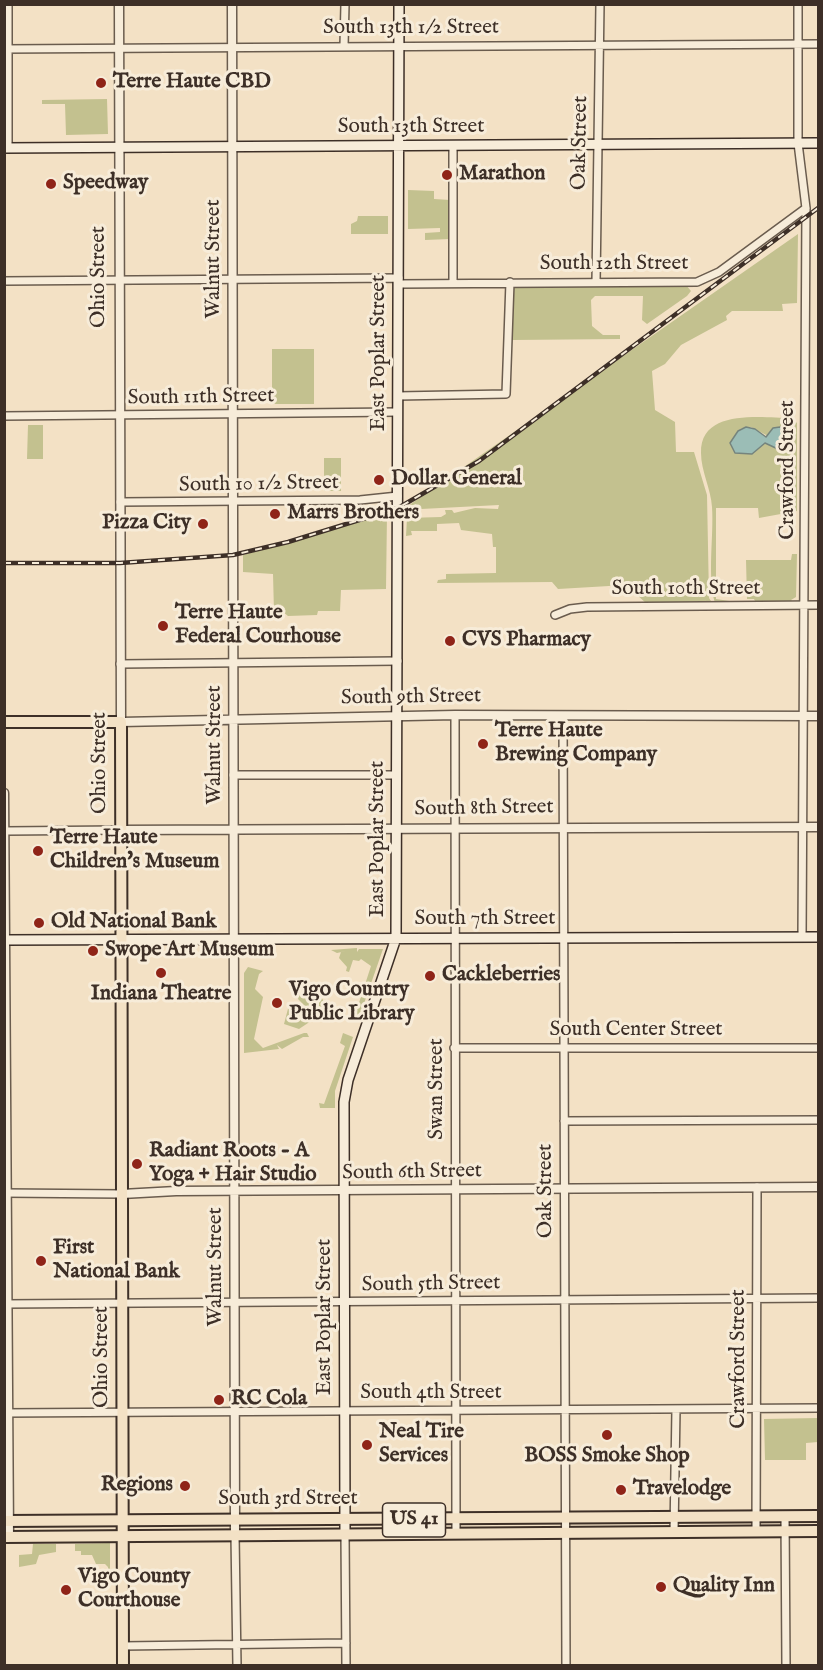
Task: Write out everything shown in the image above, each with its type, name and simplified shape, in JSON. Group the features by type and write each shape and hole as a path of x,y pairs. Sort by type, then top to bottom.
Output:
{"main road":[{"name":"East Poplar Street","path":"345,1534 343,1192 345,1091 396,938 399,4"},
{"name":"South 13th Street","path":"6,148 819,143"},
{"name":"South 9th Street","path":"4,722 121,722"},
{"name":"Ohio Street","path":"121,722 123,1665"},
{"name":"South 7th Street","path":"6,940 819,937"},
{"name":"South 3rd Street","path":"7,1521 819,1516"},
{"name":"South 3rd Street","path":"7,1537 819,1531"}],"street":[{"path":"6,148 8,4"},
{"name":"Ohio Street","path":"119,4 121,722"},
{"name":"Walnut Street","path":"232,4 234,1413 237,1665"},
{"path":"344,45 345,4"},
{"name":"Oak Street","path":"596,282 600,4"},
{"name":"Crawford Street","path":"798,4 798,143 806,208 802,937"},
{"name":"South 13th 1/2 Street","path":"6,48 819,44"},
{"path":"453,146 453,283"},
{"name":"South 12th Street","path":"4,281 697,282 707,279 806,208"},
{"path":"398,396 506,394 510,282"},
{"name":"South 11th Street","path":"4,416 398,412"},
{"name":"South 10 1/2 Street","path":"120,502 360,500 398,496"},
{"name":"South 10th Street","path":"555,615 570,609 587,607 819,605"},
{"path":"120,664 398,661"},
{"name":"South 9th Street","path":"121,722 233,722 455,715 819,716"},
{"name":"Swan Street","path":"455,715 456,1534"},
{"name":"Oak Street","path":"563,716 566,1665"},
{"path":"233,775 397,775"},
{"path":"4,793 6,831 7,1537"},
{"name":"South 8th Street","path":"6,831 234,831 563,826 819,827"},
{"name":"South Center Street","path":"454,1048 819,1048"},
{"path":"564,1121 819,1120"},
{"name":"Crawford Street","path":"756,1531 757,1187"},
{"name":"South 6th Street","path":"6,1193 122,1194 235,1191 819,1187"},
{"name":"South 5th Street","path":"6,1304 819,1298"},
{"path":"674,1532 676,1408"},
{"name":"South 4th Street","path":"6,1413 819,1408"},
{"path":"785,1516 786,1665"},
{"name":"East Poplar Street","path":"345,1534 346,1665"},
{"path":"123,1646 346,1642"}],"shaded area":[{"path":"107,99 108,134 66,135 65,104 42,104 42,100"},
{"path":"408,190 434,191 434,199 450,200 450,239 425,240 425,233 440,232 440,228 408,229"},
{"path":"358,216 388,216 388,234 351,234 351,224 357,221"},
{"path":"798,234 797,303 782,304 783,311 732,311 726,316 727,320 681,345 665,364 652,371 655,410 675,422 676,452 694,452 707,495 709,598 713,604 647,604 626,585 558,589 552,582 437,583 438,580 446,579 446,574 496,573 496,547 493,547 492,534 461,530 459,523 437,524 437,531 411,531 412,535 406,536 407,518 441,517 446,514 445,510 452,510 454,513 475,508 498,509 499,505 421,509 419,512 409,510 408,506"},
{"path":"686,285 691,291 687,296 647,324 642,320 643,296 595,296 591,300 592,326 603,335 620,335 620,339 512,340 514,288"},
{"path":"272,349 314,349 314,404 272,404"},
{"path":"750,417 791,418 797,423 797,511 759,518 758,508 716,508 716,599 736,602 715,603 711,581 712,507 701,460 703,439 721,422","holes":["751,427 768,436 770,433 791,440 787,448 765,443 752,454 738,454 740,429"]},
{"path":"28,425 43,425 43,459 27,459"},
{"path":"324,458 341,458 341,491 324,491"},
{"path":"387,514 386,589 341,590 340,611 318,611 317,615 288,616 282,611 274,612 273,574 243,572 243,555"},
{"path":"792,554 797,554 796,597 791,600 794,603 756,603 754,599 747,599 746,560 791,560"},
{"path":"357,948 357,952 359,949 383,949 359,1018 351,1016 351,1012 356,1012 371,966 361,959 353,960 349,972 346,971 347,967 339,958 341,952 331,950"},
{"path":"248,967 263,971 259,974 255,989 263,997 254,1039 263,1048 304,1033 307,1033 309,1037 303,1037 282,1049 277,1045 279,1049 244,1053 244,973"},
{"path":"310,991 320,995 323,1000 323,1007 315,1016 298,999 300,993"},
{"path":"294,1004 311,1021 299,1029 284,1024 289,1005"},
{"path":"343,1033 353,1037 335,1091 335,1108 320,1108 319,1103 324,1104 345,1046 340,1043"},
{"path":"818,1418 818,1442 806,1443 806,1460 765,1460 764,1419"},
{"path":"110,1543 110,1581 108,1581 108,1567 105,1564 96,1564 92,1555 81,1555 81,1551 75,1551 75,1544"},
{"path":"33,1544 56,1544 56,1552 39,1555 36,1564 19,1567 19,1555 32,1554"}],"water":[{"path":"746,427 755,429 766,437 773,428 780,427 791,434 790,445 780,450 765,443 752,454 735,453 730,443 738,431"}],"railway":[{"path":"4,563 120,563 233,555 288,542 398,508 479,461 818,208"}],"place":[{"name":"Terre Haute CBD","path":"101,83"},
{"name":"Marathon","path":"447,175"},
{"name":"Speedway","path":"51,184"},
{"name":"Dollar General","path":"379,480"},
{"name":"Marrs Brothers","path":"275,514"},
{"name":"Pizza City","path":"203,524"},
{"name":"Terre Haute Federal Courhouse","path":"163,626"},
{"name":"CVS Pharmacy","path":"450,641"},
{"name":"Terre Haute Brewing Company","path":"483,744"},
{"name":"Terre Haute Children's Museum","path":"38,851"},
{"name":"Old National Bank","path":"39,923"},
{"name":"Swope Art Museum","path":"93,951"},
{"name":"Indiana Theatre","path":"161,973"},
{"name":"Cackleberries","path":"430,976"},
{"name":"Vigo Country Public Library","path":"277,1003"},
{"name":"Radiant Roots - A Yoga + Hair Studio","path":"137,1164"},
{"name":"First National Bank","path":"41,1261"},
{"name":"RC Cola","path":"219,1400"},
{"name":"BOSS Smoke Shop","path":"607,1435"},
{"name":"Neal Tire Services","path":"367,1445"},
{"name":"Regions","path":"185,1486"},
{"name":"Travelodge","path":"621,1490"},
{"name":"Quality Inn","path":"661,1587"},
{"name":"Vigo County Courthouse","path":"66,1590"}]}
